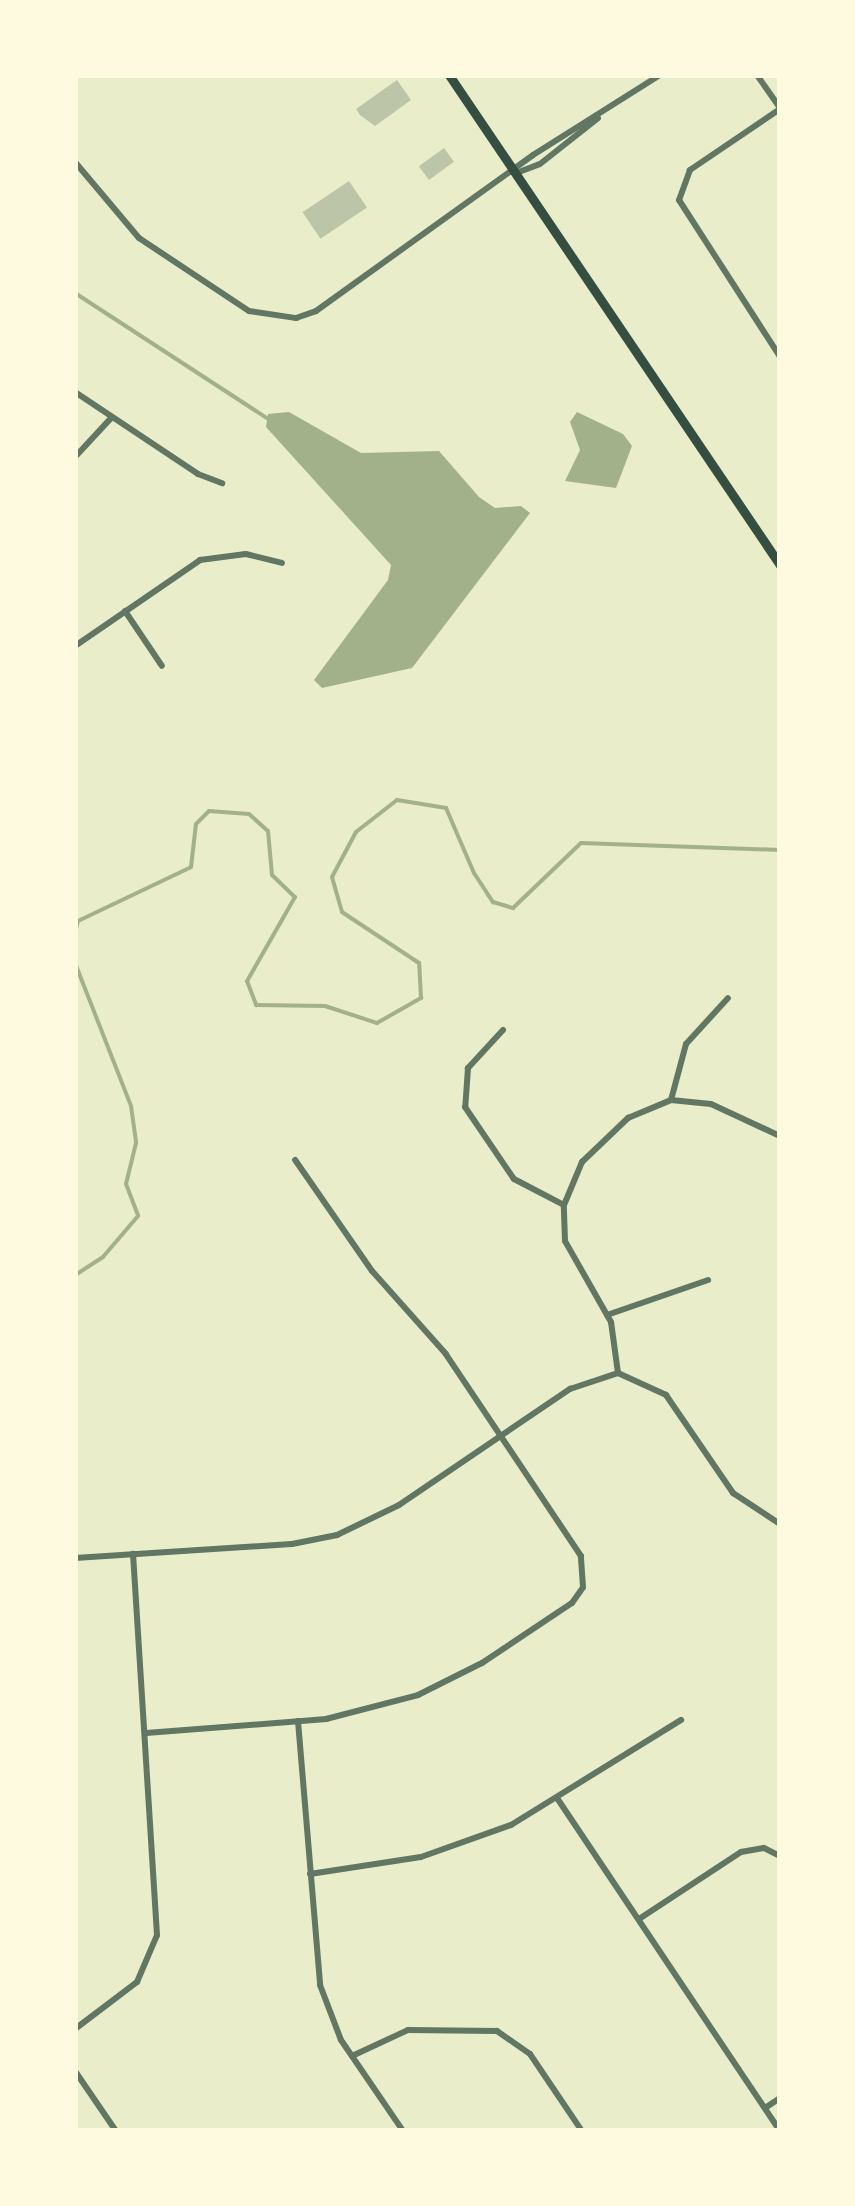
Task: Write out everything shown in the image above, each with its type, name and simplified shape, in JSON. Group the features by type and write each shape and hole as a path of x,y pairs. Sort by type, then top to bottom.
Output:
{"main road":[{"path":"449,75 780,565"}],"street":[{"path":"75,162 140,238 250,311 282,319 316,311 515,173 540,164 598,117 660,75"},
{"path":"757,75 780,108 682,182 680,204 780,357"},
{"path":"75,392 222,483"},
{"path":"75,457 112,417"},
{"path":"75,646 209,558 246,554 282,563"},
{"path":"124,611 162,666"},
{"path":"670,1100 694,1030 728,998"},
{"path":"503,1030 468,1068 465,1107 514,1179 564,1206"},
{"path":"618,1373 607,1314 570,1257 564,1206 574,1175 597,1144 628,1118 670,1100 711,1104 780,1136"},
{"path":"146,1733 298,1721 372,1710 446,1683 572,1603 585,1577 581,1556 446,1354 352,1244 295,1160"},
{"path":"607,1314 708,1280"},
{"path":"75,1558 337,1534 390,1510 570,1390 618,1373 666,1394 733,1493 780,1524"},
{"path":"75,2029 128,1992 154,1950 134,1554"},
{"path":"310,1874 378,1867 447,1850 511,1825 681,1720"},
{"path":"298,1721 320,1985 352,2056 402,2131"},
{"path":"557,1798 780,2131"},
{"path":"638,1919 742,1852 764,1848 780,1856"},
{"path":"352,2056 408,2030 498,2031 530,2054 582,2131"},
{"path":"75,2071 116,2131"},
{"path":"764,2108 780,2098"}],"shaded area":[{"path":"289,412 361,453 439,451 479,497 495,508 521,506 530,513 412,668 322,688 314,680 388,580 391,565 266,427 268,414"},
{"path":"577,412 623,434 632,446 616,488 565,481 580,450 570,422"}],"building":[{"path":"397,80 411,100 375,126 356,109"},
{"path":"444,148 454,162 429,180 419,166"},
{"path":"349,181 367,208 320,239 303,212"}],"waterway":[{"path":"75,293 267,418"},
{"path":"75,933 78,921 191,867 196,824 209,811 249,814 268,831 272,875 295,897 247,981 256,1005 325,1006 377,1023 421,998 419,963 342,912 332,877 356,832 397,800 446,808 474,873 493,902 513,908 581,843 780,850"},
{"path":"75,963 131,1106 136,1143 126,1184 138,1216 103,1257 75,1275"}]}
